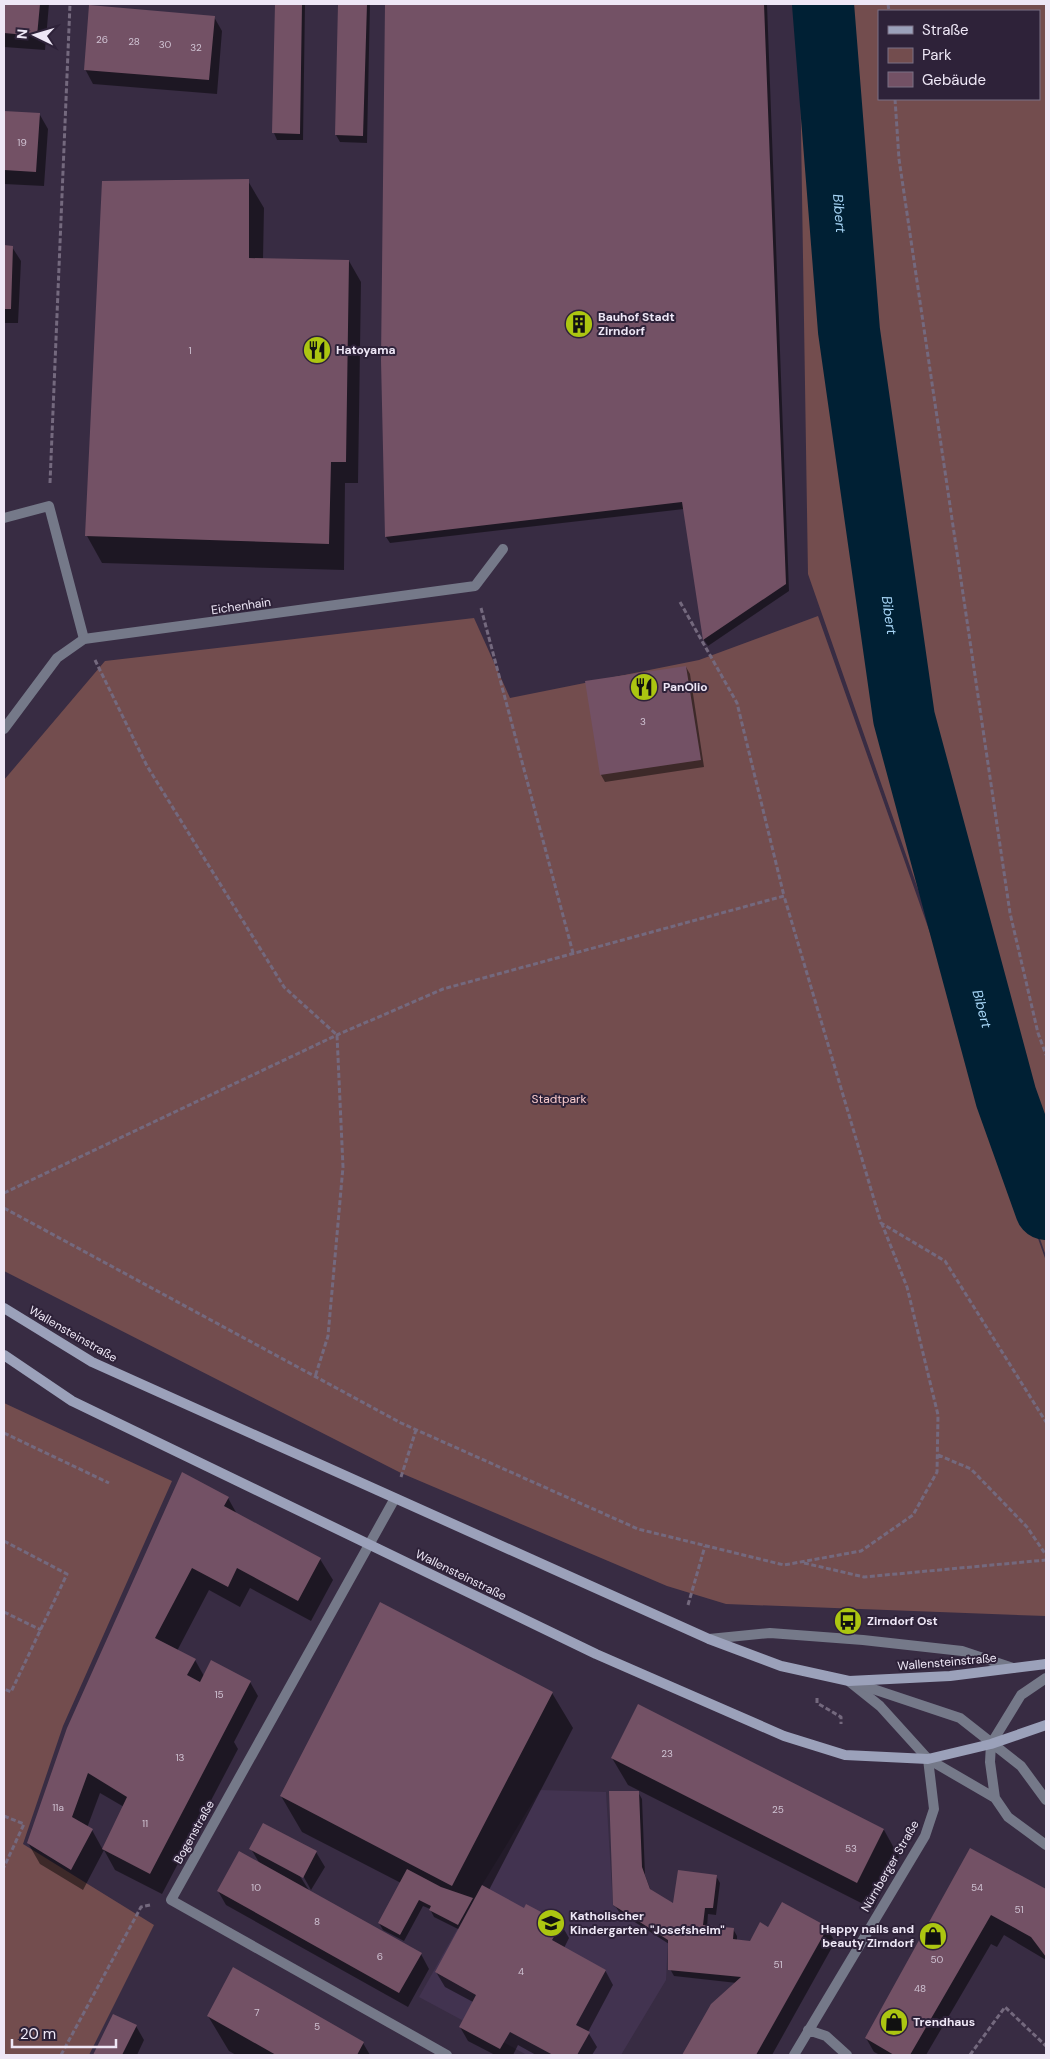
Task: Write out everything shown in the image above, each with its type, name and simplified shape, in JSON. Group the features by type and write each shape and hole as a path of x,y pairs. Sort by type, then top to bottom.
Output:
{"main road":[{"name":"Wallensteinstraße","path":"4,1308 92,1362 394,1500 709,1639 781,1666 849,1681 950,1676 1046,1664"},
{"name":"Wallensteinstraße","path":"4,1355 72,1401 596,1654 784,1736 845,1755 928,1759 991,1744 1046,1725"}],"street":[{"path":"4,518 48,506 84,640"},
{"path":"475,586 503,549"},
{"name":"Eichenhain","path":"4,729 57,658 84,640 475,586"},
{"name":"Bogenstraße","path":"171,1900 394,1500"},
{"path":"709,1639 770,1633 863,1640 962,1651 1013,1668"},
{"path":"991,1744 1020,1695 1046,1678"},
{"name":"Wallensteinstraße","path":"849,1681 880,1706 928,1759 995,1798 1008,1817 1046,1845"},
{"name":"Wallensteinstraße","path":"849,1681 960,1718 1021,1766 1046,1800"},
{"name":"Wallensteinstraße","path":"991,1744 990,1762 995,1798"},
{"name":"Nürnberger Straße","path":"794,2055 925,1836 934,1809 928,1759"},
{"path":"171,1900 447,2055"},
{"path":"808,2030 826,2036 848,2055"}],"path":[{"path":"48,506 70,4"},
{"path":"895,100 901,169 1010,913 1038,1033 1046,1055"},
{"path":"475,586 573,953"},
{"path":"4,1208 416,1430 638,1529 784,1565 861,1551 913,1515 937,1472 938,1416 907,1287 881,1223 784,896 737,703 680,602"},
{"path":"84,640 147,766 284,986 337,1036 343,1167 328,1336 315,1377"},
{"path":"4,1193 337,1036 443,989 784,896"},
{"path":"881,1223 945,1261 1046,1422"},
{"path":"401,1479 416,1430"},
{"path":"4,1433 109,1484"},
{"path":"938,1455 971,1470 1027,1527 1046,1555"},
{"path":"4,1541 67,1574 11,1692 4,1689"},
{"path":"687,1605 705,1546"},
{"path":"802,1562 864,1577 1046,1560"},
{"path":"4,1612 41,1630"},
{"path":"816,1696 816,1703 841,1717 841,1724"},
{"path":"4,1816 24,1824 4,1867"},
{"path":"62,2055 142,1907 171,1900"},
{"path":"970,2055 1005,2008 1046,2046"}],"shaded area":[{"name":"Katholischer Kindergarten \"Josefsheim\"","path":"540,1790 606,1792 613,1906 668,1940 666,1980 621,2055 527,2055 419,1997 482,1885"}],"green space":[{"path":"799,4 1046,4 1046,1256 808,574"},
{"name":"Stadtpark","path":"818,616 1046,1261 1046,1616 726,1604 667,1586 401,1473 4,1271 4,780 105,661 474,618 510,698 699,660"},
{"path":"4,1403 172,1481 63,1726 23,1844 154,1925 89,2055 4,2055"}],"building":[{"path":"4,4 40,4 37,36 4,33"},
{"path":"275,4 302,4 300,134 272,133"},
{"path":"338,4 367,4 363,136 335,135"},
{"name":"Bauhof Stadt Zirndorf","path":"385,4 764,4 786,584 703,640 682,502 385,537 381,360"},
{"path":"89,5 215,16 209,80 84,70"},
{"path":"4,111 40,113 36,172 4,170"},
{"path":"249,179 249,258 349,260 346,462 331,462 329,544 85,536 102,181"},
{"path":"4,245 13,246 11,309 4,309"},
{"path":"686,666 701,760 600,775 585,681"},
{"path":"182,1472 229,1497 224,1506 321,1558 298,1601 237,1568 228,1587 192,1568 155,1638 196,1659 187,1675 200,1682 211,1660 251,1681 150,1874 102,1849 127,1797 88,1773 72,1817 93,1829 71,1870 27,1843 67,1728"},
{"path":"380,1602 553,1692 452,1886 280,1796"},
{"path":"638,1704 884,1829 857,1883 611,1758"},
{"path":"609,1791 639,1791 642,1867 650,1889 673,1903 678,1870 717,1875 713,1908 705,1908 703,1925 734,1928 733,1939 750,1941 760,1922 768,1927 782,1902 828,1927 756,2055 682,2055 711,2004 741,1977 668,1970 668,1940 613,1905"},
{"path":"263,1823 317,1851 303,1878 249,1849"},
{"path":"970,1848 1046,1889 1046,1957 1031,1937 991,1915 910,2055 894,2055 865,2038"},
{"path":"239,1851 422,1953 399,1993 217,1891"},
{"path":"407,1869 441,1887 473,1898 458,1925 429,1910 431,1906 419,1900 400,1935 378,1923"},
{"path":"482,1885 524,1908 526,1904 562,1923 552,1940 606,1970 576,2025 590,2032 577,2055 553,2055 510,2032 500,2049 459,2027 476,1995 435,1972"},
{"path":"233,1967 364,2042 357,2055 276,2055 207,2016"},
{"path":"113,2014 137,2025 122,2055 93,2055"}],"waterway":[{"name":"Bibert","path":"823,4 849,331 904,718 1006,1097 1046,1209"}],"place":[{"name":"Bauhof Stadt Zirndorf","path":"579,324"},
{"name":"Hatoyama","path":"317,350"},
{"name":"PanOlio","path":"644,687"},
{"name":"Zirndorf Ost","path":"848,1621"},
{"name":"Katholischer Kindergarten \"Josefsheim\"","path":"551,1923"},
{"name":"Happy nails and beauty Zirndorf","path":"933,1936"},
{"name":"Trendhaus","path":"894,2022"}]}
